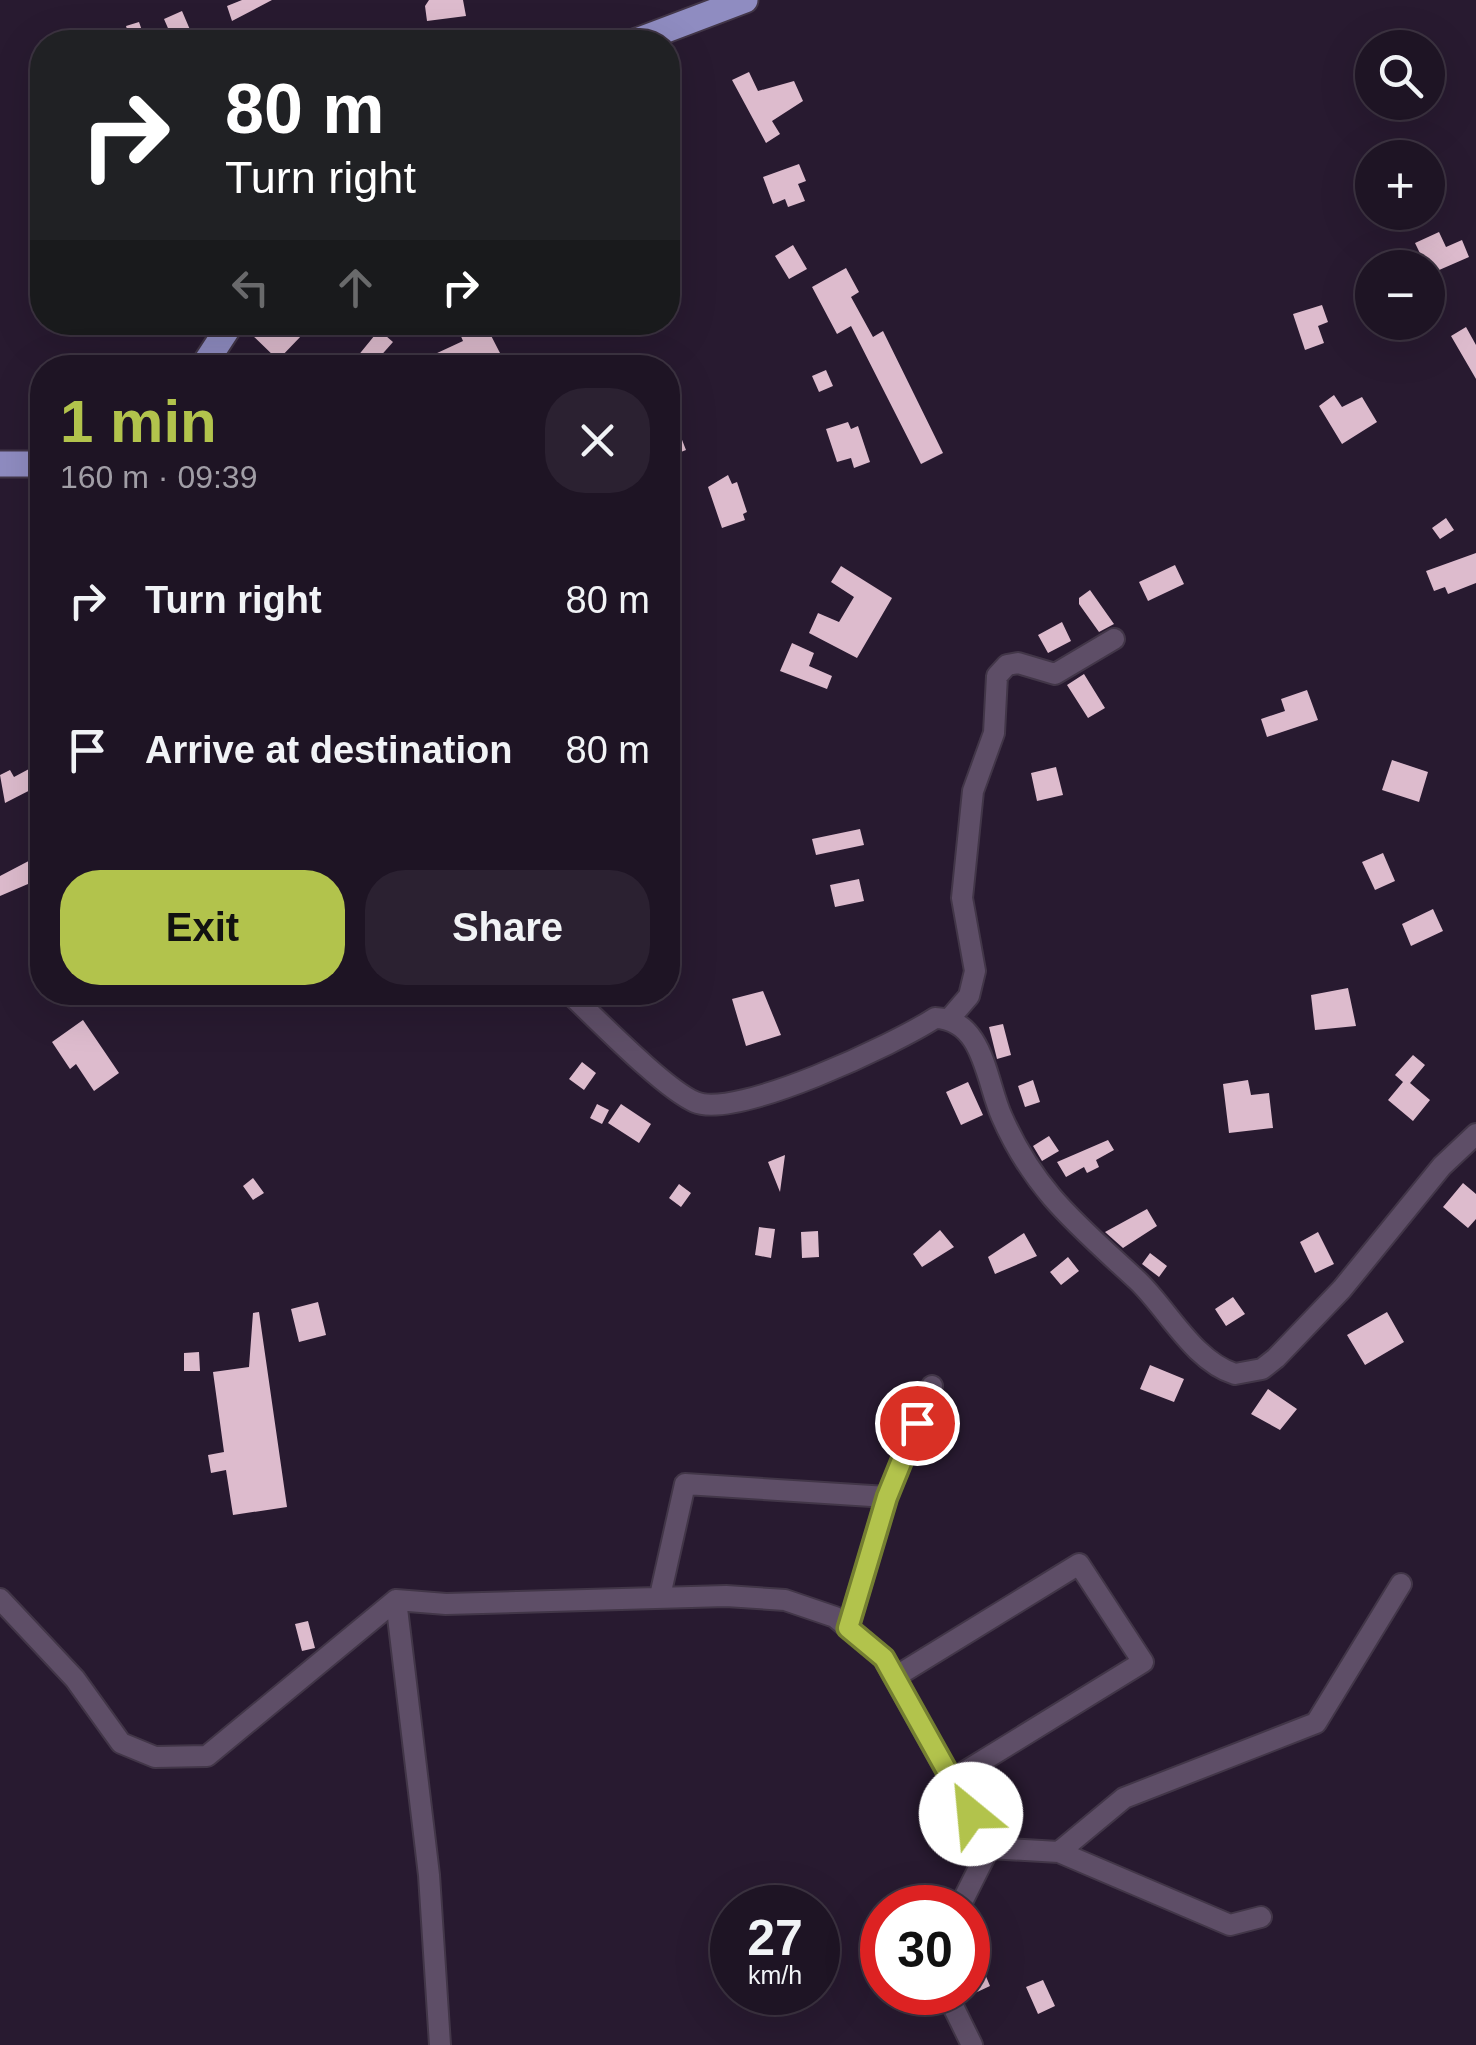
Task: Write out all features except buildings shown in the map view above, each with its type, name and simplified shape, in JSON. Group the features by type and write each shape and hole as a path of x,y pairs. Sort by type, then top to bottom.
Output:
{"main road":[{"path":"666,30 745,0"},
{"path":"0,464 30,464"}],"street":[{"path":"950,1018 970,996 975,971 962,898 973,791 994,733 997,676 1006,665 1018,663 1056,674 1114,639"},
{"path":"582,1005 676,1091 698,1104 762,1098 936,1018 950,1018 975,1037 1002,1120 1030,1174 1052,1203 1138,1281 1162,1312 1213,1360 1235,1374 1262,1369 1276,1358 1342,1289 1442,1166 1476,1134"},
{"path":"848,1628 887,1497 932,1386"},
{"path":"660,1596 685,1484 887,1497"},
{"path":"896,1677 1079,1564 1143,1662 953,1779"},
{"path":"1059,1852 1124,1798 1316,1723 1401,1584"},
{"path":"0,1598 75,1679 121,1743 155,1757 207,1756 396,1600 446,1604 660,1596 786,1600 835,1618 884,1658 989,1848"},
{"path":"396,1600 429,1875 440,2045"},
{"path":"989,1848 1059,1852 1230,1925 1261,1917"},
{"path":"970,1885 989,1848"},
{"path":"957,2015 972,2045"}],"route":[{"path":"917,1423 887,1497 848,1628 884,1658 971,1814"}]}
